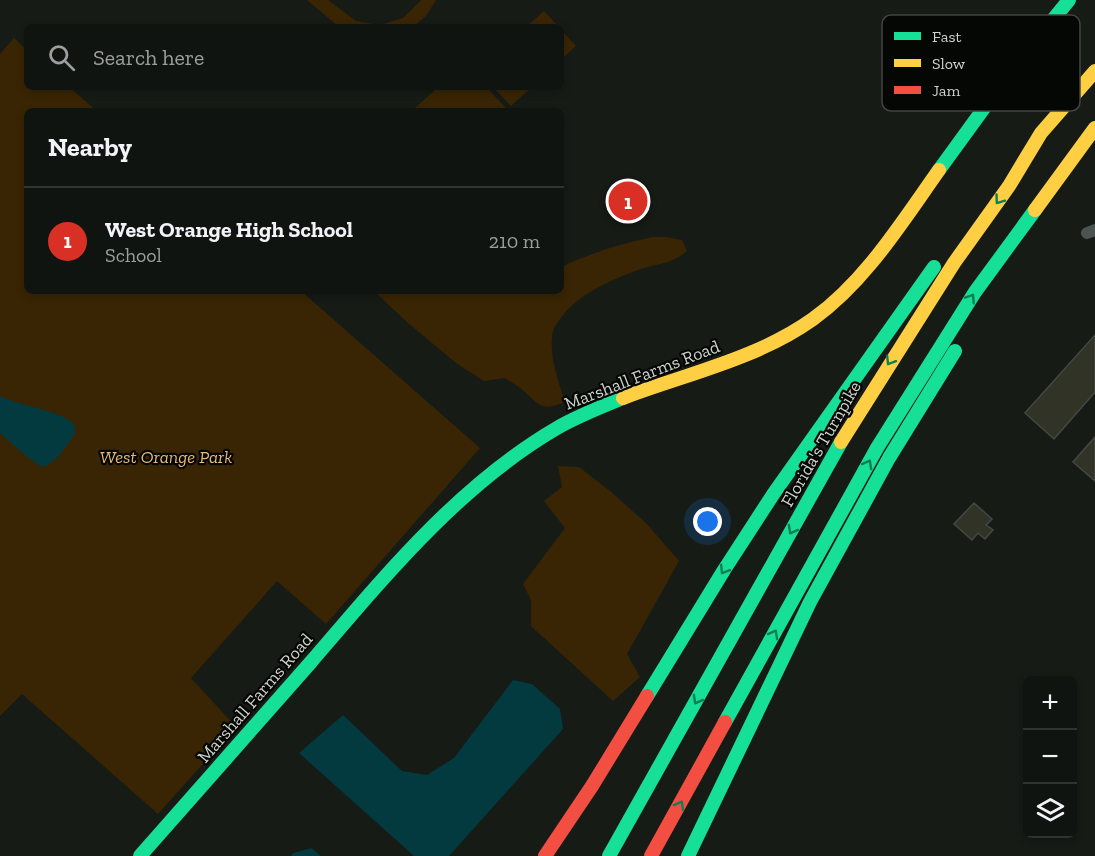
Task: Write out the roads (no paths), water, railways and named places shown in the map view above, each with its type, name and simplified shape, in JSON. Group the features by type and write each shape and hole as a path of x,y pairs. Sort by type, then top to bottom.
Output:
{"main road":[{"name":"Marshall Farms Road","path":"1057,15 1069,0"},
{"name":"Florida's Turnpike","path":"1080,88 1095,70"},
{"name":"Marshall Farms Road","path":"140,856 364,602 435,525 486,478 537,441 567,423 608,404 766,347 824,310 877,257 983,111"},
{"name":"Florida's Turnpike","path":"609,856 854,419 954,263 1010,186 1041,133 1060,111"},
{"path":"998,178 1041,133"},
{"path":"998,285 1091,134"},
{"path":"651,856 877,448 975,292 1091,134"},
{"path":"545,856 724,569 806,445 939,260"},
{"path":"688,856 810,602 890,458 960,344"},
{"path":"531,856 646,697"}],"water":[{"path":"0,396 52,412 74,425 73,436 54,460 42,467 0,433"},
{"path":"513,680 532,684 560,709 563,729 449,856 414,856 299,753 343,715 402,771 427,775 454,758"},
{"path":"311,848 321,856 291,856 293,853"}],"place":[{"name":"West Orange High School","path":"628,201"}],"park label":[{"name":"West Orange Park","path":"166,457"}]}
